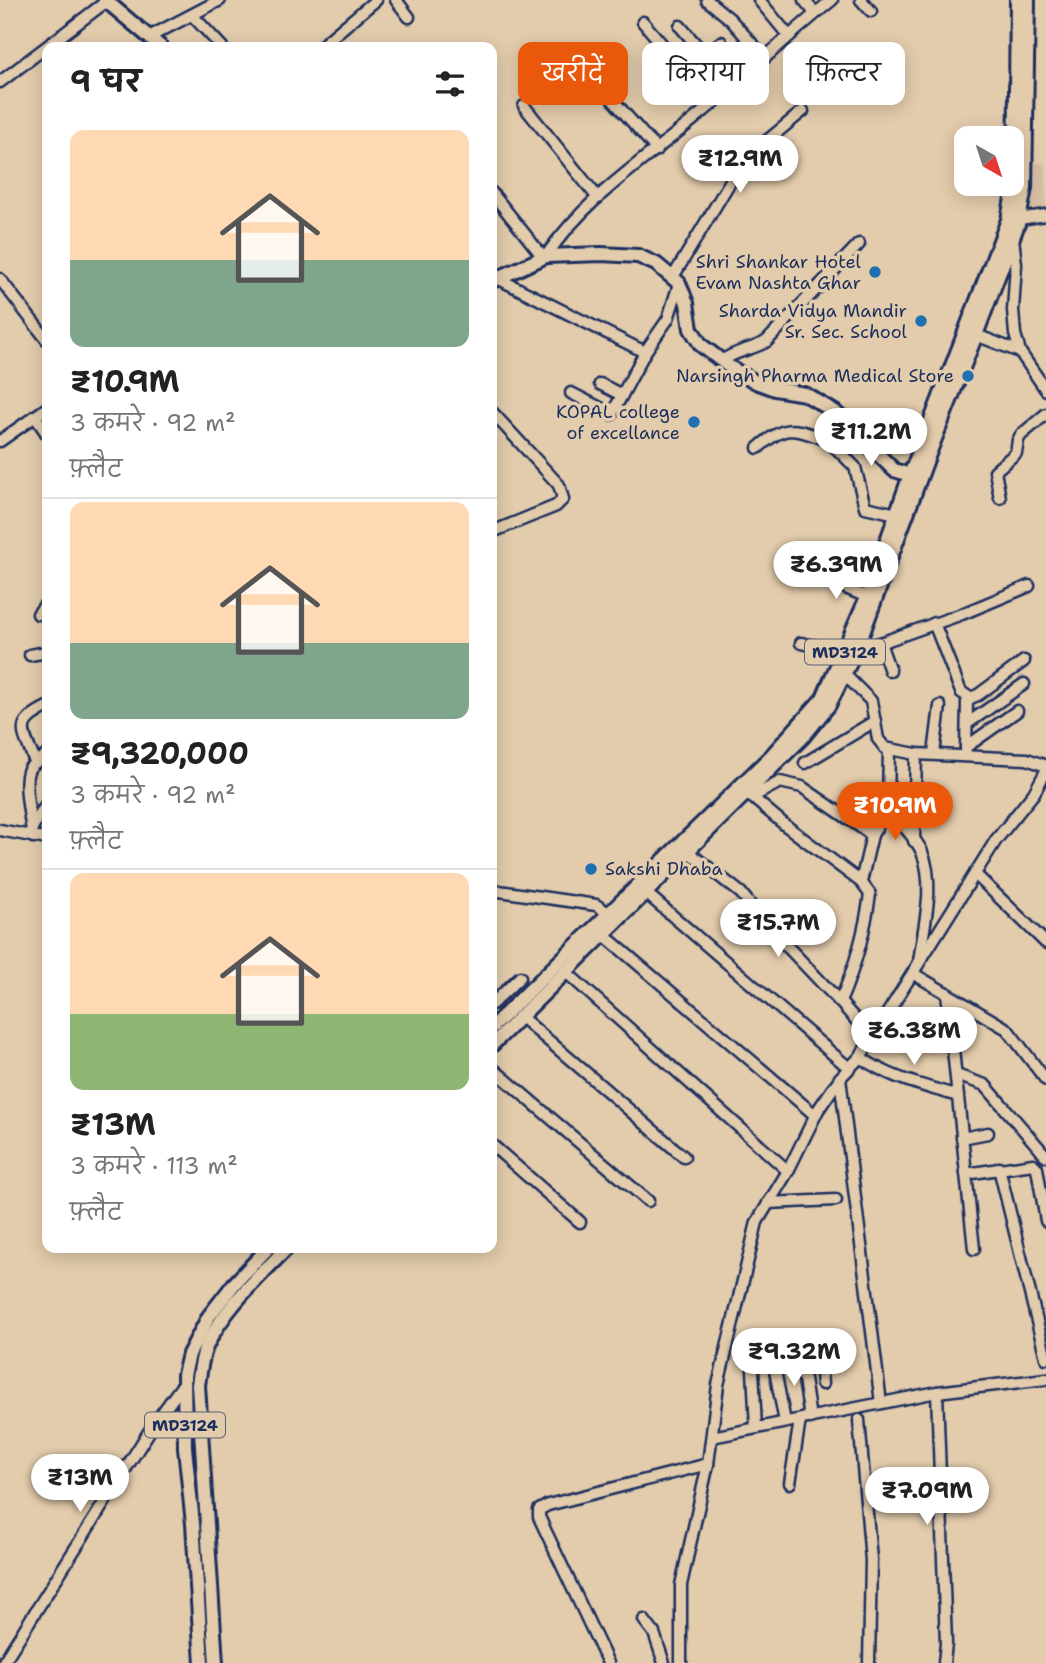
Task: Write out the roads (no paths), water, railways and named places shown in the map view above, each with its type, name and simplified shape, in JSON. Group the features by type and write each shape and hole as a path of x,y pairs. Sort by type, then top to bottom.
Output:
{"main road":[{"path":"497,1022 614,917 646,893 749,794 829,705 845,675 851,650 929,454 1012,204 1015,181 1017,0"},
{"path":"966,346 976,335 1013,238 1025,188 1028,0"},
{"path":"106,1 155,42"},
{"path":"497,279 545,256 638,256 656,264 676,280 687,303 693,335 701,345 756,382 775,389 805,394 835,412 894,470 910,475"},
{"name":"MD3124","path":"614,917 667,858 771,756 823,698 851,650 910,475 956,369"},
{"path":"497,1038 604,935 614,917"},
{"name":"MD3124","path":"202,1663 185,1448 184,1383 189,1354 209,1316 263,1253"},
{"name":"MD3124","path":"216,1663 198,1385 201,1365 206,1348 242,1294 282,1253"}],"street":[{"path":"149,37 220,0"},
{"path":"326,42 376,0"},
{"path":"396,0 409,17"},
{"path":"707,0 730,19 751,42"},
{"path":"759,0 788,36"},
{"path":"804,0 816,13"},
{"path":"769,53 832,0"},
{"path":"861,0 871,11"},
{"path":"52,42 106,1"},
{"path":"192,15 217,42"},
{"path":"643,22 660,42"},
{"path":"680,26 694,42"},
{"path":"0,82 42,50"},
{"path":"618,105 657,150"},
{"path":"497,199 545,256 598,198 710,105"},
{"path":"524,106 598,198"},
{"path":"571,393 610,415 645,352 668,319 676,280 739,167 803,111"},
{"path":"1019,219 1046,215"},
{"path":"1013,238 1016,264 1013,310 1020,352 1046,390"},
{"path":"722,361 732,353 760,346 767,341 859,244"},
{"path":"0,279 42,334"},
{"path":"497,281 645,352"},
{"path":"976,335 1020,352"},
{"path":"600,384 622,395"},
{"path":"0,442 42,411"},
{"path":"1000,498 995,471 1016,453 1021,435 1046,414"},
{"path":"35,416 42,426"},
{"path":"497,417 559,485 563,499 556,506 497,530"},
{"path":"828,440 847,422"},
{"path":"758,448 772,436 791,428 828,440 855,467 865,507 897,514"},
{"path":"817,576 867,597"},
{"path":"801,643 851,650 880,643 1029,586"},
{"path":"38,614 42,609"},
{"path":"934,624 961,692 970,698"},
{"path":"880,643 890,671"},
{"path":"30,655 42,653"},
{"path":"966,750 967,702 1024,661"},
{"path":"845,675 872,701 878,739 889,749 916,754 966,750 1027,759 1046,766"},
{"path":"968,723 1024,684"},
{"path":"934,754 940,706"},
{"path":"35,762 24,725 29,716 42,710"},
{"path":"966,750 1017,711"},
{"path":"805,763 875,721"},
{"path":"862,882 872,835 888,808 889,749"},
{"path":"914,841 916,754"},
{"path":"31,834 26,782 28,771 42,758"},
{"path":"681,1663 681,1585 708,1464 718,1385 757,1222 788,1171 815,1115 840,1077 860,1057 996,840 1034,793 1046,771"},
{"path":"841,1002 866,925 870,894 862,882 749,794 780,782 802,787 872,835"},
{"path":"888,808 921,851 928,887 916,970"},
{"path":"31,834 42,813"},
{"path":"1,830 42,837"},
{"path":"687,852 741,893 764,922 872,1038"},
{"path":"975,874 1046,943"},
{"path":"497,891 596,905 614,917"},
{"path":"646,893 849,1068"},
{"path":"604,935 815,1115"},
{"path":"916,970 947,993 1007,1029 1046,1080"},
{"path":"566,972 788,1171"},
{"path":"497,999 520,977"},
{"path":"509,987 516,1004"},
{"path":"947,993 974,1249"},
{"path":"521,1017 684,1157"},
{"path":"860,1057 880,1072 958,1096"},
{"path":"497,1072 648,1201"},
{"path":"956,1075 985,1084 1046,1156"},
{"path":"840,1077 881,1403"},
{"path":"962,1138 988,1133"},
{"path":"497,1149 580,1222"},
{"path":"966,1174 1033,1164 1037,1168 1046,1221"},
{"path":"999,1168 1046,1358"},
{"path":"768,1203 836,1200"},
{"path":"818,1344 822,1384"},
{"path":"790,1483 805,1419 802,1366 805,1361 820,1358"},
{"path":"773,1360 785,1422"},
{"path":"753,1370 756,1429"},
{"path":"712,1437 937,1392 1046,1379"},
{"path":"3,1663 152,1427 184,1383"},
{"path":"937,1392 946,1643 944,1663"},
{"path":"859,1420 871,1560 869,1663"},
{"path":"608,1663 538,1517 539,1510 548,1505 708,1464"},
{"path":"644,1620 654,1633 664,1663"}],"place":[{"name":"Shri Shankar Hotel Evam Nashta Ghar","path":"875,272"},
{"name":"Sharda Vidya Mandir Sr. Sec. School","path":"921,321"},
{"name":"Narsingh Pharma Medical Store","path":"968,376"},
{"name":"KOPAL college of excellance","path":"694,422"},
{"name":"Sakshi Dhaba","path":"591,869"}]}
